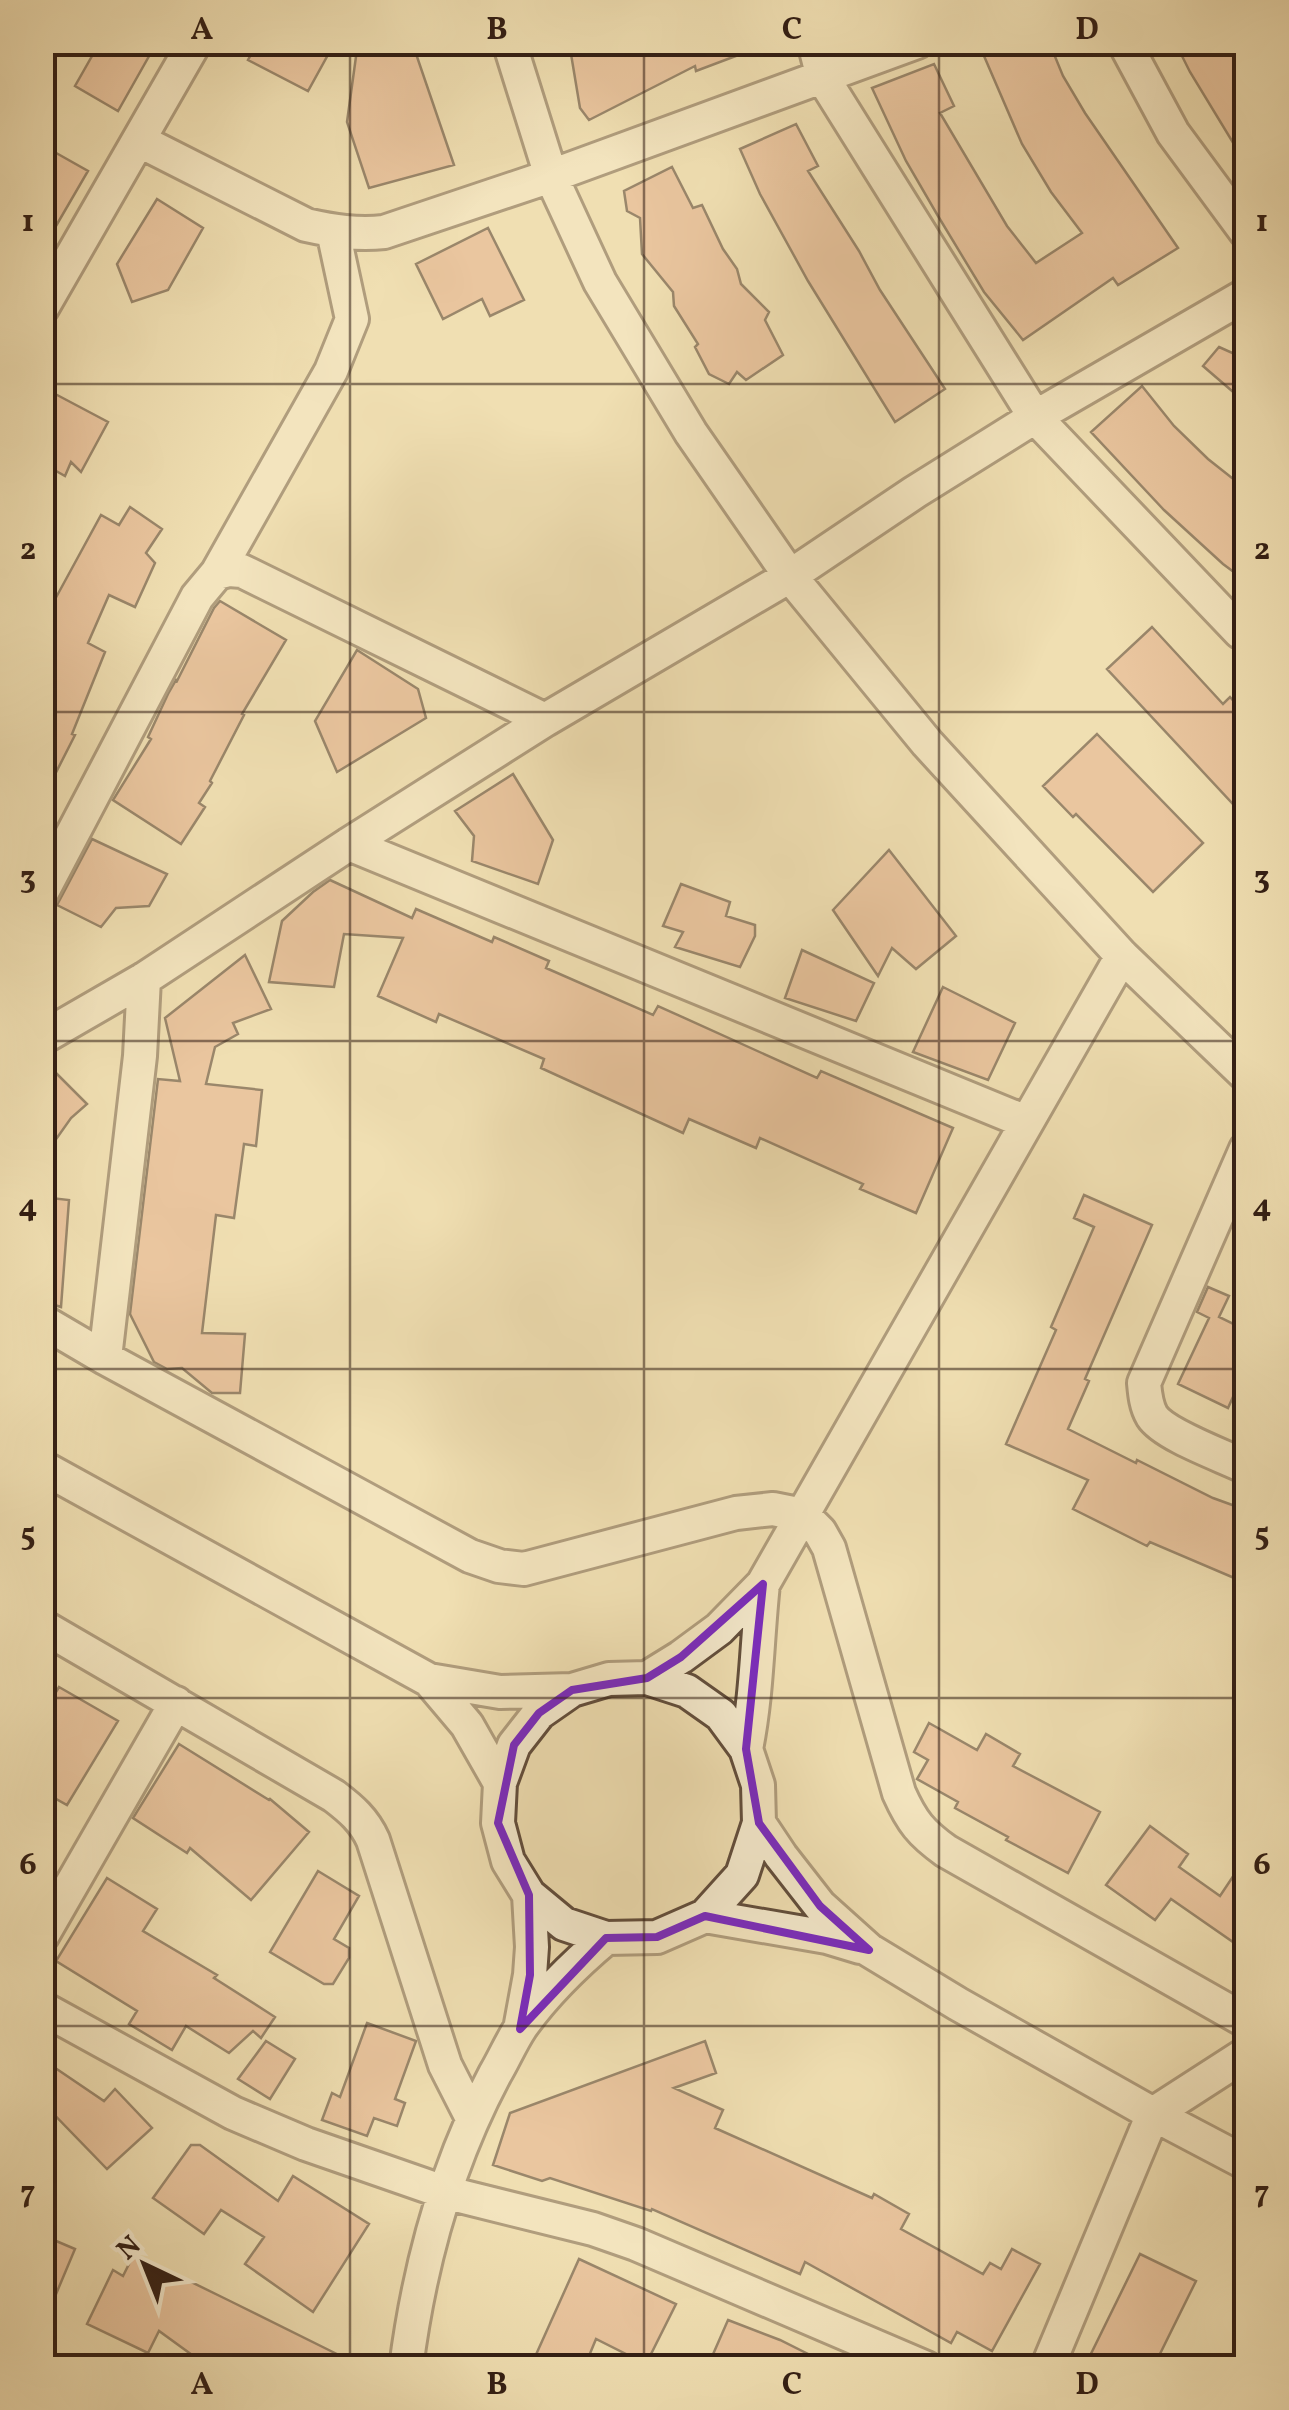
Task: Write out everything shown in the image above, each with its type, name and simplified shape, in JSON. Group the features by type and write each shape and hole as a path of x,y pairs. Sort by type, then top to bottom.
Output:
{"street":[{"path":"42,308 195,42"},
{"path":"508,42 551,176 610,299 691,433 790,576 927,743 1122,956 1246,1075"},
{"path":"814,42 824,78 1035,417 1244,635"},
{"path":"140,142 306,225 360,234 384,232 551,176 917,42"},
{"path":"1124,42 1173,133 1246,232"},
{"path":"42,892 197,597 217,573 331,371 352,320 333,231"},
{"path":"42,1038 144,979 545,720 790,576 1035,417 1246,296"},
{"path":"217,573 242,571 545,720"},
{"path":"349,844 1026,1122"},
{"path":"647,1678 719,1629 762,1584 1122,956"},
{"path":"105,1358 138,1076 144,979"},
{"path":"1246,1149 1144,1383 1152,1416 1168,1430 1246,1467"},
{"path":"42,1321 470,1556 499,1566 524,1569 736,1514 773,1509 803,1515 829,1548 899,1793 911,1820 924,1835 1246,2021"},
{"path":"42,1467 429,1680 500,1692 572,1690 609,1679 647,1678 687,1690 721,1715 746,1749 758,1784 760,1822 742,1875 705,1916 658,1937 606,1938 564,1924 529,1895 508,1861 498,1823 500,1783 514,1745 539,1713 572,1690"},
{"path":"746,1749 754,1707 762,1584"},
{"path":"42,1626 334,1796 357,1814 373,1840 445,2065 472,2118"},
{"path":"429,1680 468,1725 500,1783"},
{"path":"42,1936 176,1703"},
{"path":"760,1822 820,1906 869,1950 958,2004 1246,2163"},
{"path":"520,2028 532,1948 529,1895"},
{"path":"705,1916 827,1937 869,1950"},
{"path":"406,2368 444,2192 472,2118 520,2028 552,1987 606,1938"},
{"path":"42,2008 233,2114 306,2144 444,2192 592,2228 926,2368"},
{"path":"1046,2368 1153,2114 1246,2054"}],"highlighted area":[{"path":"763,1584 746,1749 759,1823 820,1906 869,1950 705,1916 657,1937 606,1938 520,2029 530,1975 529,1895 498,1823 514,1745 539,1713 572,1690 647,1678 681,1657"}],"building":[{"path":"100,42 157,42 118,111 75,86"},
{"path":"258,42 335,42 308,91 248,60"},
{"path":"358,42 412,42 454,165 369,188 347,122"},
{"path":"569,42 765,45 696,71 695,66 589,120 580,108"},
{"path":"978,42 1049,42 1085,113 1178,248 1118,285 1113,278 1023,340 984,292 938,216 906,161 872,88 934,64 954,106 940,113 1007,226 1036,263 1082,233 1022,144"},
{"path":"1175,42 1246,42 1246,164 1190,72"},
{"path":"796,124 818,166 808,171 945,389 895,422 808,281 740,149"},
{"path":"42,145 88,171 42,250"},
{"path":"672,167 693,208 702,205 737,269 741,284 769,312 765,320 783,355 746,380 737,372 729,384 709,374 695,347 698,344 674,306 673,292 642,254 640,218 627,211 624,191"},
{"path":"157,199 203,228 168,290 132,302 117,264"},
{"path":"488,228 524,300 490,316 482,299 443,319 416,264"},
{"path":"1219,347 1246,359 1246,403 1203,366"},
{"path":"1142,386 1174,426 1246,489 1246,581 1164,510 1091,432"},
{"path":"42,387 108,422 81,472 71,462 65,476 42,463"},
{"path":"130,507 162,529 146,553 155,563 135,607 109,595 88,643 105,652 72,734 75,735 42,800 42,598 53,603 101,515 119,525"},
{"path":"220,601 286,640 242,714 212,783 199,803 205,807 181,844 113,800 151,739 148,737 168,694"},
{"path":"1152,627 1223,704 1230,697 1246,715 1246,818 1107,669"},
{"path":"357,650 418,689 426,718 337,772 315,721"},
{"path":"1097,734 1203,843 1153,892 1043,786"},
{"path":"513,774 553,840 538,884 472,861 474,836 455,811"},
{"path":"92,839 167,874 149,906 116,908 101,927 57,905"},
{"path":"889,850 956,936 916,969 892,948 878,976 833,910"},
{"path":"330,880 412,918 416,909 492,942 494,937 549,961 546,968 653,1015 658,1006 817,1078 821,1071 953,1128 916,1213 860,1189 863,1184 760,1138 756,1148 689,1119 683,1133 541,1068 544,1059 439,1014 436,1022 378,996 403,938 344,934 334,987 269,982 282,921"},
{"path":"681,884 730,902 726,916 755,925 755,936 740,967 675,947 683,932 663,926"},
{"path":"802,950 874,983 856,1021 785,998"},
{"path":"245,955 271,1009 233,1023 238,1034 215,1047 206,1084 262,1090 256,1146 244,1144 234,1218 216,1215 202,1333 245,1334 240,1393 212,1393 182,1368 167,1369 154,1362 130,1314 158,1079 180,1081 165,1018"},
{"path":"943,987 1015,1023 988,1080 913,1052"},
{"path":"42,1059 87,1104 71,1118 42,1159"},
{"path":"1084,1195 1152,1225 1085,1379 1089,1381 1068,1429 1246,1510 1246,1583 1150,1542 1147,1546 1073,1509 1088,1480 1006,1444 1056,1330 1051,1327 1094,1227 1074,1218"},
{"path":"42,1197 69,1200 61,1307 42,1301"},
{"path":"1208,1287 1229,1296 1219,1317 1246,1330 1246,1368 1228,1408 1178,1384 1209,1318 1197,1312"},
{"path":"59,1687 118,1721 67,1805 42,1791 42,1715"},
{"path":"929,1723 977,1750 986,1734 1020,1754 1013,1766 1100,1812 1068,1873 1006,1840 1008,1837 955,1808 958,1802 917,1779 928,1760 914,1752"},
{"path":"179,1744 270,1799 309,1832 251,1900 190,1848 187,1853 133,1818"},
{"path":"1150,1826 1188,1854 1179,1867 1220,1896 1246,1857 1246,1951 1171,1899 1155,1920 1106,1885"},
{"path":"318,1871 359,1896 334,1939 349,1948 349,1958 333,1984 324,1984 270,1952"},
{"path":"107,1878 157,1909 143,1931 217,1975 214,1978 275,2017 261,2038 253,2031 229,2053 186,2026 172,2050 129,2024 137,2011 56,1961"},
{"path":"367,2023 416,2041 395,2099 405,2103 397,2126 374,2118 367,2136 322,2120 332,2093 340,2097"},
{"path":"266,2041 295,2059 270,2099 238,2079"},
{"path":"705,2041 716,2073 674,2088 723,2110 715,2128 872,2198 874,2194 909,2214 901,2229 983,2274 990,2263 1001,2269 1012,2249 1040,2264 992,2351 957,2332 951,2343 805,2262 800,2274 652,2209 493,2165 510,2113"},
{"path":"42,2059 104,2101 115,2089 152,2128 107,2169 42,2102"},
{"path":"191,2145 200,2145 278,2201 293,2176 369,2224 313,2312 245,2264 264,2237 221,2210 204,2234 153,2198"},
{"path":"42,2235 75,2249 43,2325 42,2325"},
{"path":"134,2254 365,2368 210,2368 159,2331 148,2353 87,2324 113,2270 123,2276"},
{"path":"1140,2254 1196,2281 1153,2368 1084,2368"},
{"path":"579,2259 676,2304 646,2364 596,2339 584,2368 530,2368"},
{"path":"728,2320 780,2340 836,2368 707,2368"}]}
